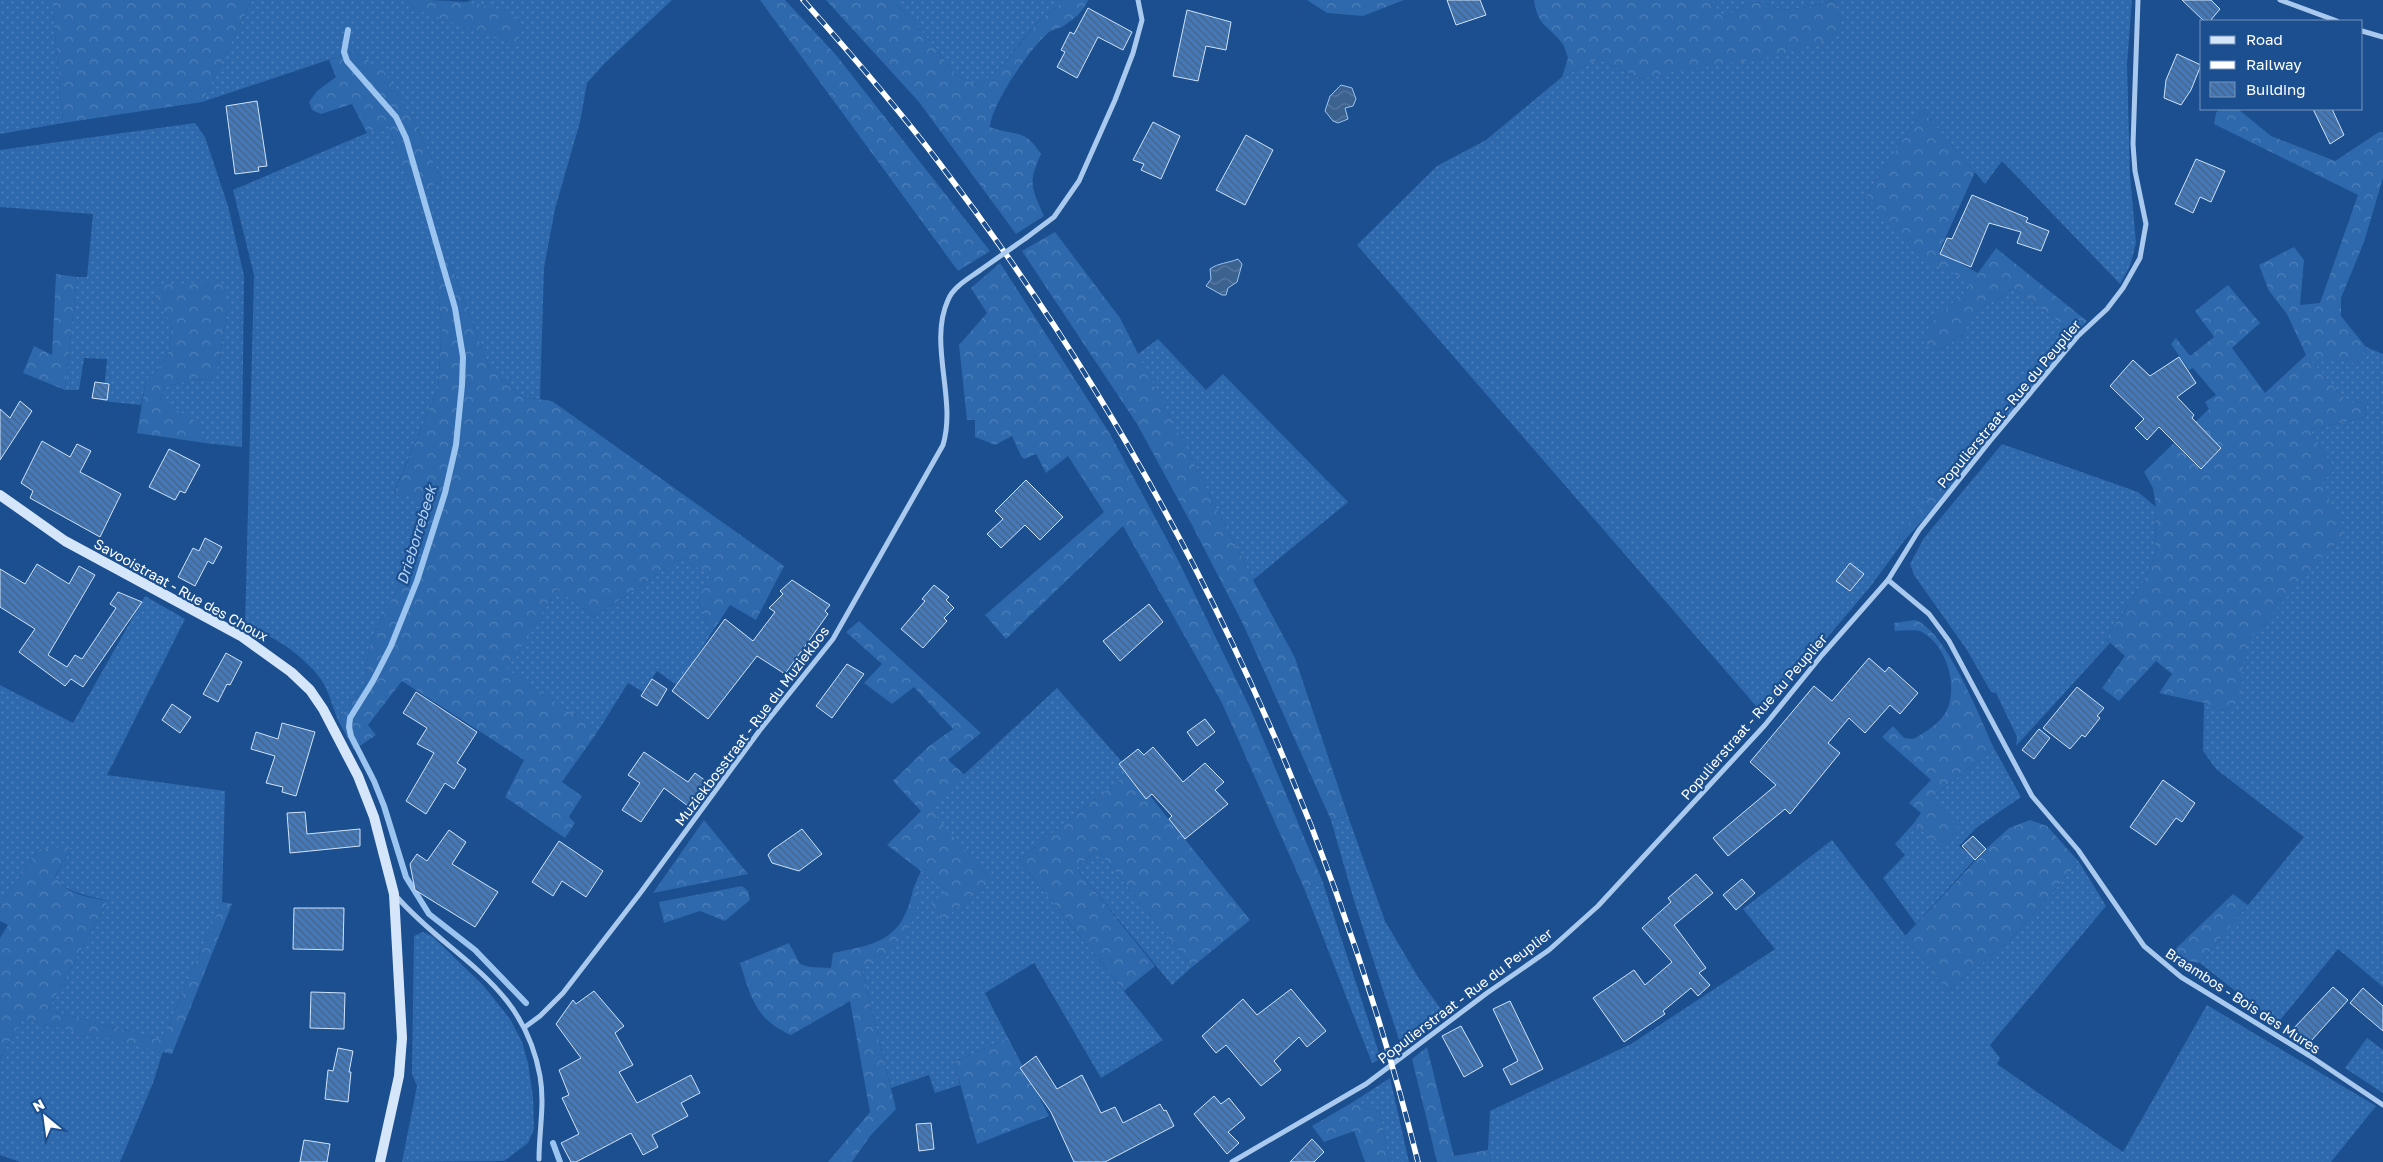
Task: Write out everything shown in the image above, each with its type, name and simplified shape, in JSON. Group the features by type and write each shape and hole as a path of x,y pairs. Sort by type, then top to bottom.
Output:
{"main road":[{"name":"Savooistraat - Rue des Choux","path":"0,495 66,541 241,636 291,672 310,690 323,709 358,776 374,817 394,894 402,1038 399,1076 380,1162"}],"street":[{"name":"Muziekbosstraat - Rue du Muziekbos","path":"525,1027 540,1016 563,993 641,892 760,730 833,639 943,446 948,429 948,409 942,335 948,299 958,286 1054,217 1079,181 1127,70 1142,20 1138,0"},
{"name":"Populierstraat - Rue du Peuplier","path":"1232,1162 1366,1084 1487,993 1549,950 1630,874 1766,725 1822,655 1888,580 1902,555 1936,507 2078,336 2107,309 2123,288 2140,258 2146,224 2135,170 2133,144 2138,0"},
{"path":"2280,0 2334,20"},
{"path":"2363,31 2383,37"},
{"name":"Braambos - Bois des Mures","path":"1888,580 1929,614 1949,641 2032,796 2078,850 2138,940 2156,958 2181,978 2310,1056 2383,1105"},
{"name":"Savooistraat - Rue des Choux","path":"394,894 420,922 455,948 496,987 516,1011 525,1027 532,1043 540,1077 542,1121 540,1161 531,1162"}],"green space":[{"path":"0,0 52,0 63,123 0,134"},
{"path":"52,0 252,0 202,102 63,123"},
{"path":"252,0 408,0 414,9 472,1 468,0 672,0 605,63 587,83 580,122 555,209 544,268 540,399 522,397 490,369 450,263 436,260 435,275 442,323 438,389 394,492 428,500 409,560 373,636 368,656 367,682 338,720 322,681 307,663 277,641 245,626 254,275 233,190 388,124 412,192 442,181 416,125 383,71 355,51 202,102"},
{"path":"408,0 478,4 518,18 522,32 515,45 414,9"},
{"path":"760,0 785,0 836,55 990,251 958,271"},
{"path":"826,0 893,0 937,49 953,73 976,85 986,80 1003,65 1039,21 1063,0 1088,0 1084,8 1074,19 1062,27 1052,30 1040,40 1013,77 992,117 990,127 1024,136 1035,145 1041,154 1034,172 1033,185 1036,198 1044,216 1016,234 919,102"},
{"path":"893,0 1063,0 1031,29 994,73 976,85 953,73 937,49"},
{"path":"1307,0 1404,0 1363,16 1327,13"},
{"path":"1534,0 1711,0 1723,18 1752,2 1766,3 1782,10 1803,8 1834,0 1841,22 1840,35 1777,56 1666,73 1641,79 1598,59 1562,77 1568,58 1565,48 1541,21"},
{"path":"1711,0 1833,0 1803,8 1782,10 1766,3 1752,2 1723,18"},
{"path":"1834,0 2132,0 2127,64 2130,175 2136,243 2130,266 2120,284 2002,161 1985,184 1922,110 1866,196 1948,270 1963,276 1971,287 1929,324 1939,350 1961,336 1985,300 1994,302 2013,288 2075,334 2035,384 2028,378 1898,538 1904,541 1870,587 1763,714 1357,245 1437,166 1486,140 1562,77 1598,59 1641,79 1841,22"},
{"path":"355,51 383,70 416,125 442,181 412,193 388,124 367,133 352,104 321,114 312,110 309,102 317,91 336,77 329,60"},
{"path":"1922,110 1975,172 1939,252 1978,273 1996,248 2087,321 2075,334 2013,288 1994,302 1985,301 1961,336 1939,350 1926,344 1929,324 1971,287 1961,277 1934,265 1919,254 1866,196"},
{"path":"2219,110 2239,110 2271,136 2335,161 2379,132 2383,132 2383,178 2364,242 2341,298 2341,316 2366,347 2357,363 2307,356 2348,403 2365,402 2366,417 2310,430 2334,469 2321,484 2346,531 2248,641 2243,663 2240,700 2225,711 2204,703 2159,693 2172,674 2156,661 2119,701 2102,688 2125,656 2106,639 2144,580 2155,555 2156,507 2153,488 2144,472 2209,409 2205,402 2216,395 2193,368 2189,370 2171,344 2176,338 2190,356 2214,337 2195,311 2228,285 2260,323 2232,348 2265,393 2306,355 2287,314 2269,291 2259,265 2294,247 2304,260 2300,305 2320,303 2358,195 2214,124 2216,113"},
{"path":"195,123 205,137 228,206 244,276 242,447 205,443 201,432 191,419 174,410 160,399 165,387 190,380 210,379 218,366 228,306 162,310 172,323 169,351 158,369 146,380 141,405 103,401 107,359 84,358 79,390 65,390 77,277 87,277 93,214 0,207 0,150"},
{"path":"1055,232 1120,318 1253,580 1295,658 1348,816 1331,820 1243,624 1192,525 1137,424 1022,251"},
{"path":"442,256 450,263 490,369 522,397 552,401 784,566 756,620 730,605 711,634 698,600 711,576 682,558 594,617 557,589 507,669 598,731 562,782 582,796 569,817 575,823 565,838 505,797 524,760 402,681 368,725 376,735 354,750 338,720 367,682 368,656 373,636 409,560 428,500 394,493 438,389 442,323 435,275 436,260"},
{"path":"1000,263 1110,434 1178,560 1250,708 1322,880 1304,888 1222,703 1123,526 1006,639 985,615 1104,512 1068,456 1046,473 1036,454 1024,459 1021,456 1012,436 995,445 975,437 975,420 967,420 959,345 987,313 971,288"},
{"path":"56,274 77,277 65,390 23,373 34,346 52,355"},
{"path":"221,281 228,306 218,366 210,379 190,380 165,387 160,399 192,418 200,427 205,443 137,433 146,380 158,369 169,351 172,323 162,310 154,293 158,285"},
{"path":"1158,339 1206,390 1223,374 1348,502 1253,580 1138,354"},
{"path":"2366,347 2383,354 2383,987 2338,949 2277,1024 2200,963 2304,837 2216,769 2203,751 2204,703 2225,711 2242,681 2241,662 2247,641 2279,604 2321,484 2334,469 2310,430 2366,417 2365,402 2348,403 2306,355 2357,363"},
{"path":"2028,378 2035,384 1923,520 1904,541 1898,538 1974,440"},
{"path":"2002,444 2138,492 2156,507 2155,555 2144,580 2106,639 2110,643 2016,746 2017,737 1996,693 1991,692 1967,650 1914,575 1910,564 1924,538"},
{"path":"682,558 712,576 698,600 711,634 678,686 657,671 643,692 628,683 598,731 506,669 557,589 594,617"},
{"path":"145,596 185,619 107,775 225,791 222,902 162,1040 48,1010 108,901 86,896 66,888 55,877 71,849 38,850 0,906 0,685 73,723"},
{"path":"1915,620 1927,627 1950,657 1961,676 1994,748 1931,798 1960,830 1940,848 1914,823 1921,813 1909,803 1931,780 1882,737 1893,726 1904,738 1914,739 1937,722 1944,715 1949,705 1951,682 1949,670 1939,648 1922,632 1912,630 1895,631 1894,623"},
{"path":"859,621 981,733 948,760 965,775 929,808 991,880 942,921 931,903 947,891 887,845 921,811 893,781 929,746 953,729 914,687 892,704 864,683 882,664 846,632"},
{"path":"1057,688 1130,771 1019,860 1163,1040 1101,1078 1034,963 985,993 1008,1038 954,1062 960,1085 935,1093 929,1075 891,1088 861,966 886,952 900,938 920,893 913,889 921,871 947,891 991,880 928,808"},
{"path":"1994,748 2021,797 1976,828 1959,846 1975,859 1916,924 1883,878 1905,855 1895,844 1914,823 1940,847 1959,830 1931,798"},
{"path":"1130,771 1250,920 1192,967 1098,850 1076,868 1155,966 1124,991 1019,860"},
{"path":"1348,816 1385,921 1418,977 1445,1015 1401,1046 1353,897 1331,820"},
{"path":"704,820 748,874 653,893"},
{"path":"2030,820 2047,826 2079,862 2012,938 1948,991 1905,936 1987,848 2009,828"},
{"path":"1832,840 1948,991 2012,938 2079,862 2106,906 1990,1045 2000,1058 1997,1064 2123,1152 2207,1005 2376,1106 2331,1162 1491,1162 1488,1150 1490,1111 1631,1044 1775,949 1743,909"},
{"path":"50,847 72,848 55,876 60,882 78,894 108,901 48,1010 162,1040 222,902 232,904 172,1054 22,1019 0,1059 0,938 8,925 0,921 0,906 38,850"},
{"path":"1098,850 1192,967 1172,985 1076,868"},
{"path":"1322,880 1381,1059 1372,1063 1304,888"},
{"path":"742,886 748,891 750,900 725,921 700,911 664,923 659,902"},
{"path":"913,889 920,893 913,920 904,937 891,951 861,966 896,1109 870,1136 852,1162 828,1162 870,1112 850,1001 791,1035 779,1029 762,1015 752,997 740,963 789,943 800,964 810,967 831,968 833,953 875,942 886,937 895,929 903,919 909,906"},
{"path":"2233,894 2248,905 2200,963 2167,957"},
{"path":"423,932 432,936 483,985 510,1019 522,1042 528,1063 533,1097 534,1129 528,1143 504,1161 402,1162 417,1086 412,1074 414,936"},
{"path":"22,1019 163,1051 153,1083 120,1162 20,1162 0,1155 0,1059"},
{"path":"1008,1038 1049,1116 977,1144 954,1062"},
{"path":"2367,1038 2383,1050 2383,1093 2345,1068"},
{"path":"1427,1047 1454,1156 1488,1150 1491,1162 1437,1162 1412,1059"},
{"path":"1390,1078 1409,1162 1389,1162 1380,1112 1353,1102"},
{"path":"1353,1102 1380,1112 1389,1162 1365,1162 1354,1131 1324,1142 1312,1126"}],"water":[{"path":"1341,85 1352,88 1356,99 1353,106 1345,108 1348,119 1338,123 1333,121 1325,111 1330,96"},
{"path":"1238,259 1242,264 1237,282 1228,288 1226,295 1222,295 1206,286 1211,279 1210,269 1216,265"}],"building":[{"path":"1447,0 1480,0 1486,15 1456,25"},
{"path":"2182,0 2211,0 2220,9 2211,20 2203,20"},
{"path":"1088,8 1132,32 1123,50 1098,37 1077,78 1057,67 1065,52 1061,50 1070,32 1074,34"},
{"path":"1187,10 1231,22 1226,50 1206,46 1198,81 1173,76"},
{"path":"2177,54 2200,65 2191,90 2181,105 2164,98 2166,80"},
{"path":"257,101 267,166 258,167 259,171 235,174 226,106"},
{"path":"2313,110 2332,110 2344,135 2330,144"},
{"path":"1153,122 1180,136 1161,179 1141,170 1144,164 1133,160"},
{"path":"1246,135 1273,150 1245,205 1216,190"},
{"path":"2196,159 2225,171 2211,202 2200,197 2193,213 2175,204"},
{"path":"1972,195 2028,218 2026,222 2049,231 2041,251 2017,243 2021,232 1989,223 1971,267 1940,254 1947,238 1952,239"},
{"path":"2179,357 2196,383 2177,397 2194,415 2192,418 2221,448 2201,469 2159,427 2147,440 2135,428 2144,419 2110,386 2133,360 2150,376"},
{"path":"95,382 109,384 107,400 92,398"},
{"path":"20,401 32,411 0,460 0,409 10,418"},
{"path":"42,441 70,457 77,444 91,451 80,472 121,494 100,537 30,498 33,491 21,483"},
{"path":"169,449 200,465 185,493 180,491 175,500 149,487"},
{"path":"1026,480 1063,517 1040,540 1025,525 1001,548 987,534 1003,519 995,511"},
{"path":"205,538 222,547 213,564 208,561 195,586 178,577 193,548 199,551"},
{"path":"1850,563 1864,574 1850,591 1836,581"},
{"path":"37,564 69,584 79,566 95,575 48,655 67,667 75,655 82,659 116,608 110,604 118,592 142,602 83,687 71,679 65,686 19,652 35,629 0,607 0,569 25,584"},
{"path":"792,580 830,605 825,611 828,614 785,674 757,656 708,719 672,691 725,619 753,641 775,612 769,608 783,594 780,591"},
{"path":"934,585 949,597 946,600 954,608 944,618 947,621 923,648 901,629 925,601 922,599"},
{"path":"1149,604 1163,622 1120,661 1103,641"},
{"path":"226,653 242,662 230,685 227,684 218,702 203,694"},
{"path":"1869,658 1885,672 1889,667 1918,693 1900,714 1890,705 1865,733 1849,718 1828,743 1840,753 1790,814 1785,809 1728,856 1713,838 1776,785 1750,762 1814,686 1832,701"},
{"path":"847,664 864,674 832,718 816,706"},
{"path":"652,679 667,689 657,706 641,696"},
{"path":"2077,687 2104,708 2097,716 2100,718 2085,737 2082,735 2070,749 2043,728"},
{"path":"416,692 477,732 457,763 466,769 454,789 445,783 426,814 406,801 434,753 417,744 427,728 403,713"},
{"path":"172,704 191,717 180,733 162,720"},
{"path":"1205,719 1215,732 1197,746 1187,732"},
{"path":"282,723 315,732 296,796 282,792 283,787 266,783 275,756 251,749 256,732 278,739"},
{"path":"2039,729 2050,738 2034,759 2022,750"},
{"path":"1153,747 1183,782 1205,763 1224,782 1215,790 1228,804 1185,839 1169,819 1172,816 1152,794 1146,799 1119,764 1138,749 1144,755"},
{"path":"644,752 688,782 695,773 710,784 692,809 664,788 641,822 622,810 640,783 628,775"},
{"path":"2163,780 2195,803 2182,822 2176,818 2156,845 2130,827"},
{"path":"305,812 307,834 360,829 360,846 290,853 287,813"},
{"path":"802,829 822,854 799,871 772,863 768,855 772,850"},
{"path":"449,830 466,842 452,864 498,892 475,927 415,890 410,864 417,854 427,861"},
{"path":"1973,836 1986,849 1975,860 1962,846"},
{"path":"559,841 603,871 586,897 562,881 553,896 532,882"},
{"path":"1696,874 1713,893 1674,925 1706,968 1699,973 1710,985 1698,996 1691,988 1663,1011 1665,1014 1624,1042 1593,998 1634,970 1645,985 1672,962 1642,928 1671,902 1668,898"},
{"path":"1742,879 1755,893 1736,910 1723,895"},
{"path":"294,908 344,908 343,950 293,949"},
{"path":"2333,987 2348,1000 2311,1041 2293,1029"},
{"path":"2363,988 2383,1006 2383,1031 2350,1003"},
{"path":"1291,989 1326,1031 1307,1047 1299,1037 1274,1061 1281,1070 1261,1086 1226,1045 1216,1053 1202,1036 1243,999 1257,1015"},
{"path":"594,991 624,1026 615,1033 633,1065 619,1072 637,1103 691,1075 700,1093 681,1103 688,1116 652,1135 658,1147 643,1155 631,1133 576,1162 571,1162 561,1143 579,1134 562,1098 569,1095 559,1070 581,1058 556,1024 573,1000 576,1004"},
{"path":"311,992 345,993 344,1029 310,1028"},
{"path":"1510,1001 1543,1069 1511,1085 1503,1069 1518,1061 1493,1009"},
{"path":"1461,1026 1483,1066 1464,1077 1442,1036"},
{"path":"338,1048 353,1051 349,1072 351,1072 348,1102 325,1099 328,1070 333,1071"},
{"path":"1036,1056 1057,1089 1082,1075 1101,1113 1115,1107 1123,1123 1160,1104 1164,1111 1166,1110 1174,1126 1105,1162 1074,1162 1051,1112 1020,1068"},
{"path":"1214,1096 1221,1104 1229,1098 1245,1118 1228,1132 1239,1143 1227,1154 1194,1114"},
{"path":"931,1123 934,1149 919,1151 916,1124"},
{"path":"1312,1139 1324,1152 1314,1162 1290,1162"},
{"path":"304,1140 330,1144 327,1162 300,1162"}],"waterway":[{"name":"Drieborrebeek","path":"348,30 344,52 347,61 396,117 406,138 455,308 463,357 456,445 445,493 417,581 391,646 373,681 350,718 349,727 351,736 374,781 384,806 406,877 429,914 475,950 526,1003"},
{"name":"Drieborrebeek","path":"553,1143 560,1162"}],"railway":[{"path":"803,0 873,80 924,143 1022,277 1097,394 1167,515 1230,639 1287,766 1337,895 1381,1028 1418,1162"}]}
